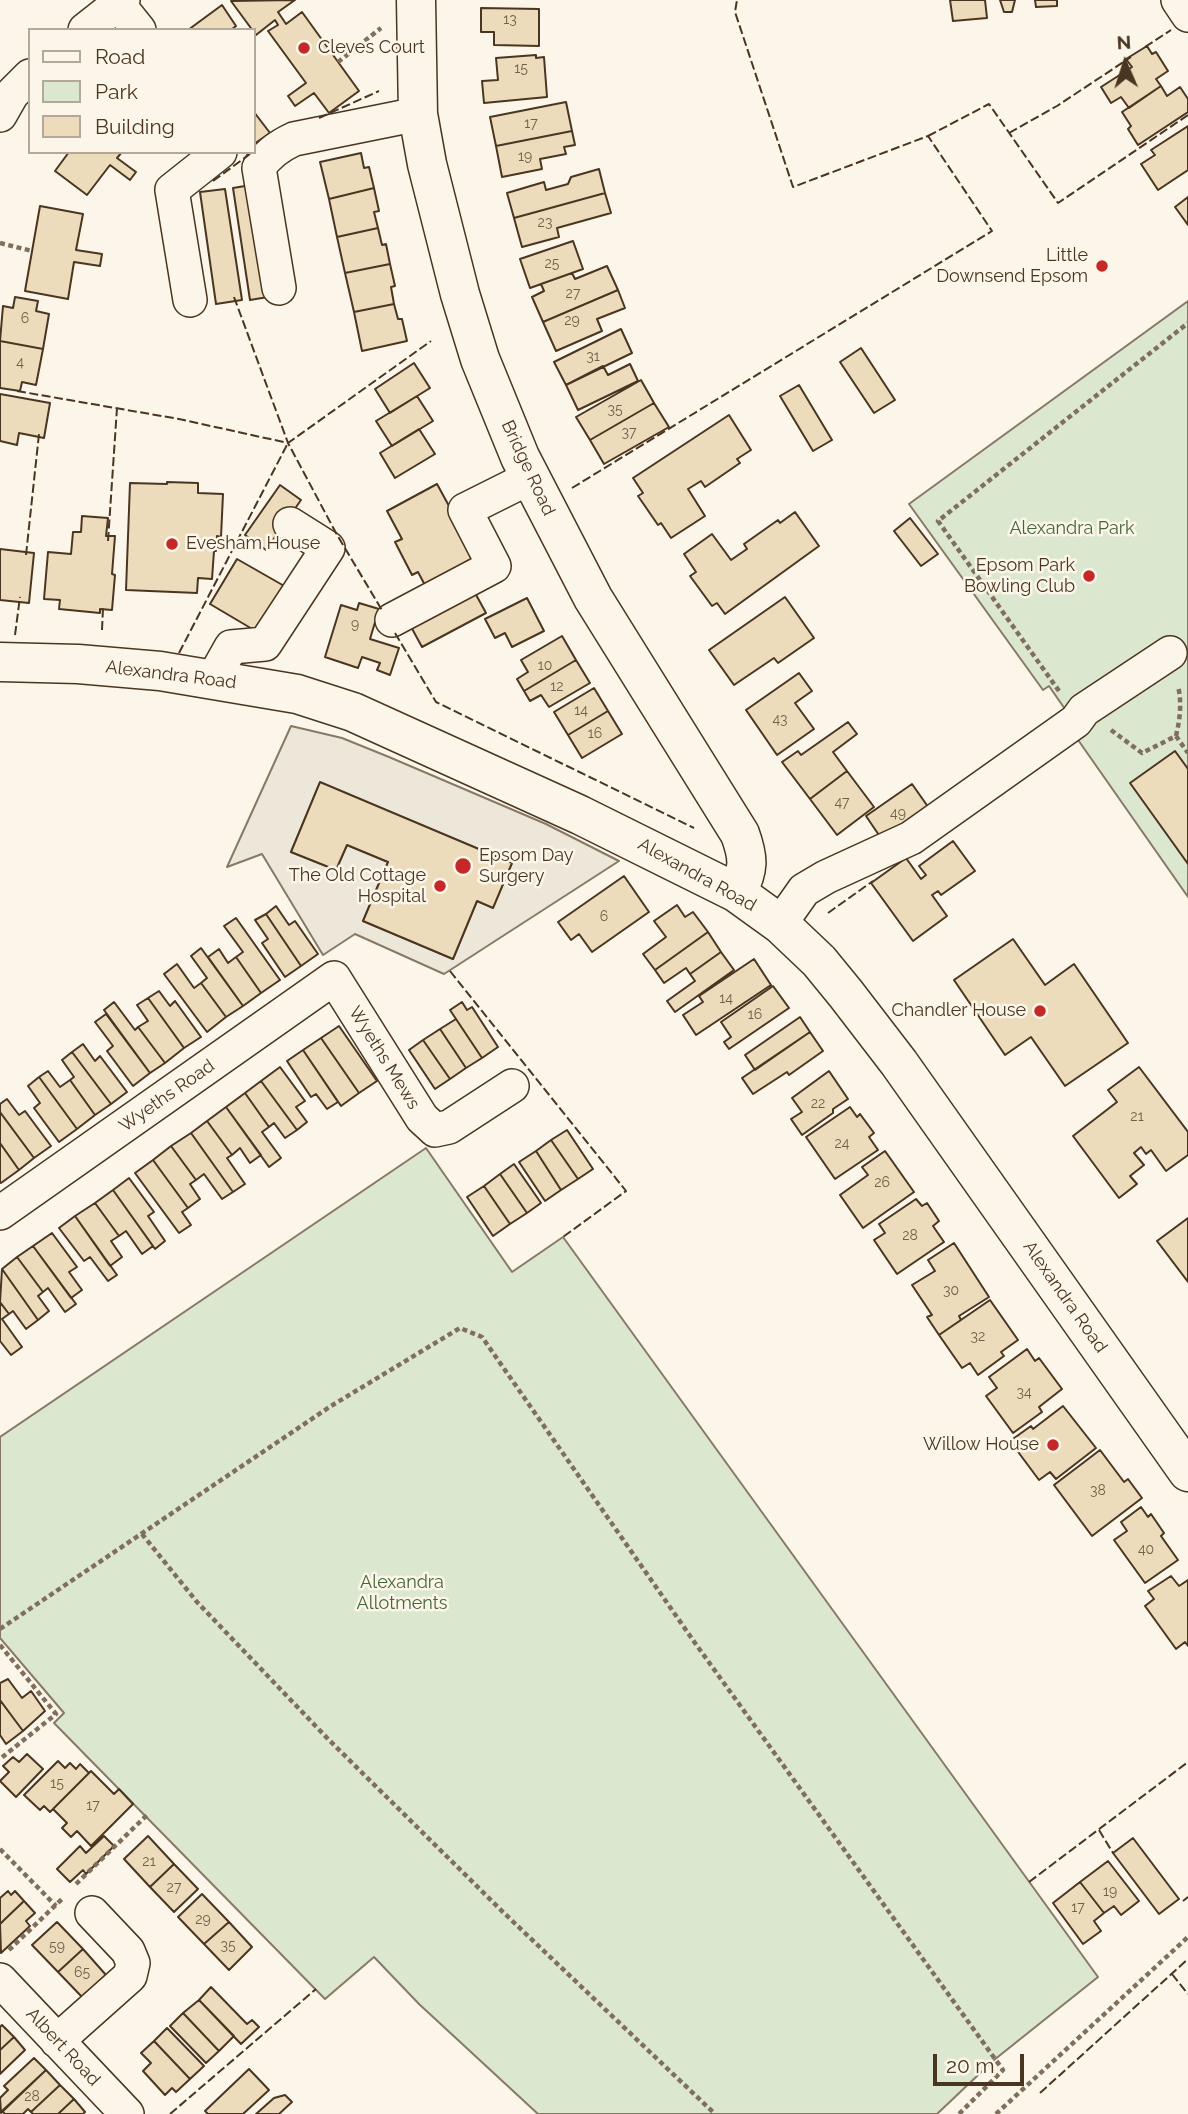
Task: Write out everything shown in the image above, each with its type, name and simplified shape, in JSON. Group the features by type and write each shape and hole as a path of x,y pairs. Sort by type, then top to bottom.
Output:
{"main road":[{"name":"Bridge Road","path":"415,1 418,114 427,164 476,346 520,457 593,598 740,834 747,864 745,878 737,893"},
{"name":"Alexandra Road","path":"0,662 78,664 160,671 297,694 353,712 580,815 737,893 780,924 819,961 899,1063 1188,1472"}],"street":[{"path":"1178,0 1188,15"},
{"path":"88,28 120,2 138,28"},
{"path":"0,115 12,94 28,78"},
{"path":"279,288 258,168 264,159 295,139 418,114"},
{"path":"190,300 172,190 217,154"},
{"path":"392,620 494,566 465,510 531,477"},
{"path":"213,679 231,646 265,644 328,548 290,524"},
{"path":"780,924 804,890 911,838 1076,721 1084,710 1170,653"},
{"name":"Wyeths Mews","path":"334,978 422,1118 435,1130 449,1127 512,1086"},
{"name":"Wyeths Road","path":"0,1213 334,978"},
{"path":"57,2041 130,1976 133,1963 128,1951 92,1913"},
{"name":"Albert Road","path":"0,1980 127,2114"}],"path":[{"path":"338,62 415,1"},
{"path":"0,243 32,251"},
{"path":"1170,653 1181,698 1180,721 1175,736 1142,753 1084,710 1071,709 938,521 1188,323"},
{"path":"1175,736 1188,753"},
{"path":"0,1629 331,1406 437,1341 460,1328 482,1337 703,1654 1003,2070 959,2114"},
{"path":"142,1534 197,1602 329,1740 504,1913 715,2114"},
{"path":"0,1645 56,1714 0,1759"},
{"path":"0,1849 55,1906"},
{"path":"996,2114 1188,1937"}],"green space":[{"name":"Alexandra Park","path":"1188,301 1188,897 1076,737 1067,712 1049,686 1043,690 909,504"},
{"name":"Alexandra Allotments","path":"426,1148 512,1272 563,1237 1098,1977 994,2060 937,2114 538,2114 419,2004 374,1957 325,1999 54,1723 64,1713 0,1638 0,1437"}],"shaded area":[{"path":"291,726 342,738 389,757 546,824 619,861 444,974 355,934 323,955 262,854 227,867","holes":["320,783 512,863 493,907 477,901 453,959 363,921 388,862 347,845 336,870 291,852"]}],"building":[{"name":"Cleves Court","path":"295,0 278,12 286,24 302,12 359,91 329,113 314,93 295,106 288,96 306,83 268,31 278,25 275,20 256,35 256,28 251,28 231,1"},
{"path":"950,0 985,0 987,18 953,21"},
{"path":"1000,0 1015,0 1012,12 1004,12"},
{"path":"1035,0 1057,0 1057,6 1036,7"},
{"path":"222,5 236,26 234,28 191,28"},
{"path":"481,8 539,9 539,46 494,45 494,32 481,32"},
{"path":"1147,46 1152,54 1156,52 1168,71 1156,79 1161,86 1129,108 1121,97 1111,103 1101,87 1132,67 1126,59"},
{"path":"536,55 536,58 544,57 547,97 484,103 482,81 498,80 496,58"},
{"path":"1161,86 1167,96 1180,87 1188,99 1188,112 1138,145 1122,112"},
{"path":"566,102 572,131 496,146 490,117"},
{"path":"256,115 270,133 256,143"},
{"path":"1188,126 1188,170 1158,190 1141,164 1155,155 1151,150"},
{"path":"572,131 575,145 564,147 566,154 540,159 542,169 502,177 496,146"},
{"path":"361,153 364,168 369,167 374,188 329,199 320,162"},
{"path":"68,154 120,154 117,158 136,172 130,180 110,165 87,195 55,171"},
{"path":"599,169 605,193 514,218 507,193 544,182 546,190 568,184 571,177"},
{"path":"257,184 274,296 250,300 233,188"},
{"path":"374,188 379,211 374,212 378,228 337,237 329,199"},
{"path":"225,189 242,300 216,304 200,192"},
{"path":"605,193 611,213 557,228 559,237 522,247 514,218"},
{"path":"1188,197 1188,225 1175,207"},
{"path":"40,206 83,214 76,250 102,254 100,266 74,262 68,299 25,291"},
{"path":"378,228 382,245 386,244 390,264 345,273 337,237"},
{"path":"573,241 583,269 530,288 520,259"},
{"path":"390,264 395,286 391,287 394,304 354,312 345,273"},
{"path":"607,266 618,290 543,322 532,297 544,291 541,284 572,273 575,279"},
{"path":"618,290 625,308 597,319 602,331 556,351 543,322"},
{"path":"15,297 38,301 36,311 49,314 43,349 0,341 3,306 13,308"},
{"path":"394,304 398,319 402,319 407,341 362,351 354,312"},
{"path":"621,329 632,353 566,385 554,362"},
{"path":"0,341 43,349 36,385 22,382 20,391 0,388"},
{"path":"861,348 895,400 874,413 840,362"},
{"path":"414,363 430,388 390,413 375,389"},
{"path":"630,364 638,381 578,410 566,385 603,366 608,375"},
{"path":"641,380 654,403 590,440 576,417"},
{"path":"799,385 832,440 813,451 780,396"},
{"path":"0,394 50,403 44,438 19,433 17,445 0,441"},
{"path":"417,396 433,421 392,446 376,421"},
{"path":"654,403 669,427 604,464 590,440"},
{"path":"729,415 751,450 737,459 740,463 705,487 701,481 688,489 705,516 671,538 661,523 658,525 638,496 643,493 633,478"},
{"path":"419,429 435,454 395,478 380,453"},
{"name":"Evesham House","path":"130,483 198,483 198,493 223,494 221,537 217,536 212,579 198,578 197,593 126,590"},
{"path":"437,484 479,561 427,589 418,572 412,575 395,542 402,539 387,511"},
{"path":"280,485 301,500 266,550 245,535"},
{"path":"795,512 819,546 725,614 717,603 712,606 690,576 696,572 684,554 712,534 731,560 747,549 744,544 778,520 780,523"},
{"path":"82,516 108,518 106,536 115,536 112,610 100,609 100,613 59,609 60,600 44,599 48,552 71,554 73,532 81,532"},
{"path":"910,518 938,554 921,566 894,531"},
{"path":"0,549 34,553 29,603 0,600"},
{"path":"237,559 286,587 259,633 210,604"},
{"path":"474,591 486,613 422,647 410,625"},
{"path":"785,597 814,638 778,663 774,658 734,685 709,650"},
{"path":"527,598 544,631 512,647 505,633 495,638 485,619"},
{"path":"359,603 379,609 370,639 399,648 390,675 377,670 380,663 362,657 358,668 325,657 341,605 357,610"},
{"path":"562,636 576,660 524,691 517,679 528,672 521,660"},
{"path":"576,660 590,683 549,707 541,695 530,701 524,691"},
{"path":"799,673 812,691 795,703 814,729 777,755 746,710"},
{"path":"594,688 608,711 568,735 554,712"},
{"path":"608,711 622,734 582,758 568,735"},
{"path":"848,722 857,734 833,752 847,771 810,799 782,762 798,751 801,755"},
{"path":"1175,751 1188,769 1188,864 1130,783"},
{"path":"847,771 874,807 837,835 810,799"},
{"name":"The Old Cottage Hospital","path":"320,782 512,863 493,908 477,901 453,959 363,921 388,862 347,845 336,870 291,852"},
{"path":"912,784 931,811 885,844 866,816"},
{"path":"953,841 975,871 941,895 938,891 932,895 947,916 913,941 871,883 906,858 921,879 926,875 919,866"},
{"path":"624,876 649,912 592,952 579,934 571,940 558,922"},
{"path":"677,905 685,917 693,912 708,932 655,970 643,954 666,937 654,921"},
{"path":"276,906 289,925 295,921 318,954 301,966 266,914"},
{"path":"266,914 301,966 285,977 262,943 268,939 255,920"},
{"path":"236,918 280,980 261,993 236,957 243,952 224,926"},
{"path":"708,932 721,952 690,974 686,968 664,983 655,970"},
{"name":"Chandler House","path":"1013,939 1045,985 1074,964 1128,1043 1065,1086 1031,1037 1005,1055 954,980"},
{"path":"201,948 243,1006 226,1017 201,983 207,978 191,956"},
{"path":"219,949 228,963 236,957 261,993 243,1006 208,957"},
{"path":"721,952 734,970 675,1012 667,1001 695,981 690,974"},
{"path":"754,959 771,985 696,1035 683,1015 703,1002 699,996"},
{"path":"177,964 194,988 201,983 226,1017 207,1032 164,974"},
{"path":"773,986 789,1008 729,1049 724,1042 731,1037 721,1022"},
{"path":"159,991 170,1006 175,1001 201,1037 184,1048 148,998"},
{"path":"148,998 184,1048 165,1063 138,1027 148,1021 137,1005"},
{"path":"114,1002 135,1030 138,1027 165,1063 150,1073 104,1010"},
{"path":"462,1002 467,1010 472,1007 498,1047 482,1058 450,1010"},
{"path":"106,1014 150,1073 133,1086 107,1051 113,1046 95,1022"},
{"path":"800,1017 810,1032 755,1070 745,1055"},
{"path":"456,1019 482,1058 466,1068 440,1029"},
{"path":"339,1026 377,1081 359,1093 321,1038"},
{"path":"440,1029 466,1068 450,1079 423,1040"},
{"path":"810,1032 823,1051 789,1075 787,1072 753,1094 742,1078"},
{"path":"321,1038 359,1093 341,1106 303,1050"},
{"path":"423,1040 450,1079 435,1089 409,1050"},
{"path":"83,1044 95,1061 100,1056 127,1092 111,1104 72,1052"},
{"path":"303,1050 338,1102 327,1109 316,1094 311,1097 287,1061"},
{"path":"72,1052 111,1104 95,1115 70,1080 74,1077 62,1060"},
{"path":"280,1067 305,1101 296,1107 307,1122 297,1130 261,1081"},
{"path":"1139,1067 1188,1132 1188,1155 1166,1171 1151,1150 1146,1154 1141,1147 1134,1153 1144,1165 1130,1176 1137,1184 1119,1198 1073,1136 1117,1102 1108,1090"},
{"path":"48,1071 60,1087 70,1080 95,1115 77,1129 39,1077"},
{"path":"829,1071 848,1099 802,1135 791,1119 802,1112 792,1098"},
{"path":"39,1077 77,1129 59,1142 34,1108 40,1103 28,1086"},
{"path":"261,1081 297,1130 285,1138 274,1123 269,1127 245,1093"},
{"path":"245,1093 269,1127 262,1132 281,1158 269,1167 226,1107"},
{"path":"7,1099 19,1115 25,1111 51,1146 34,1158 0,1112 0,1104"},
{"path":"226,1107 261,1155 250,1163 240,1148 232,1155 207,1121"},
{"path":"850,1107 857,1117 860,1114 874,1133 869,1137 878,1150 835,1179 806,1137"},
{"path":"0,1112 34,1158 19,1170 0,1143"},
{"path":"207,1121 232,1155 227,1158 245,1184 233,1192 191,1133"},
{"path":"567,1130 593,1169 578,1179 551,1140"},
{"path":"191,1133 233,1192 222,1199 204,1174 196,1180 171,1146"},
{"path":"551,1140 578,1179 561,1190 536,1151"},
{"path":"0,1143 19,1170 1,1183 0,1182"},
{"path":"171,1146 196,1180 190,1184 200,1199 188,1208 153,1160"},
{"path":"536,1151 561,1190 545,1201 519,1162"},
{"path":"885,1151 914,1192 863,1228 840,1195 868,1175 862,1167"},
{"path":"153,1160 188,1208 182,1212 191,1225 179,1233 135,1173"},
{"path":"514,1164 541,1203 527,1213 500,1174"},
{"path":"500,1174 527,1213 510,1224 484,1186"},
{"path":"129,1178 154,1212 148,1216 165,1241 155,1249 113,1190"},
{"path":"484,1186 510,1224 493,1236 467,1197"},
{"path":"113,1190 153,1246 142,1254 126,1231 119,1236 95,1203"},
{"path":"916,1199 922,1206 927,1203 939,1221 933,1226 944,1242 897,1274 874,1240 885,1233 879,1224"},
{"path":"95,1203 119,1236 111,1241 122,1257 110,1266 75,1216"},
{"path":"75,1216 117,1275 108,1281 90,1257 84,1261 59,1228"},
{"path":"1188,1218 1188,1282 1157,1241"},
{"path":"52,1233 77,1267 69,1272 82,1290 71,1298 33,1246"},
{"path":"954,1243 989,1297 959,1316 961,1320 939,1335 927,1317 932,1315 912,1285 935,1271 928,1260"},
{"path":"33,1246 76,1304 65,1312 48,1288 43,1292 17,1257"},
{"path":"17,1257 43,1292 38,1296 49,1311 38,1320 2,1269"},
{"path":"2,1269 38,1320 26,1329 13,1311 9,1314 0,1302"},
{"path":"990,1300 1018,1340 1001,1352 1004,1356 978,1375 970,1363 962,1368 939,1335"},
{"path":"0,1302 9,1314 2,1319 22,1347 11,1355 0,1341"},
{"path":"1027,1349 1035,1361 1039,1358 1062,1389 1039,1407 1042,1412 1013,1433 986,1396 997,1388 989,1377"},
{"name":"Willow House","path":"1063,1406 1096,1448 1056,1479 1050,1472 1039,1480 1010,1441 1031,1426 1033,1429"},
{"path":"1100,1450 1124,1482 1128,1479 1142,1498 1092,1536 1054,1485"},
{"path":"1141,1507 1148,1517 1151,1514 1164,1533 1161,1536 1178,1560 1145,1583 1114,1540 1127,1531 1121,1522"},
{"path":"1171,1576 1179,1586 1188,1580 1188,1646 1185,1642 1176,1649 1145,1606 1154,1599 1148,1591"},
{"path":"8,1679 22,1698 31,1691 45,1711 23,1731 0,1700 0,1683"},
{"path":"0,1700 23,1731 6,1744 0,1735"},
{"path":"27,1754 43,1769 16,1797 0,1781 9,1772 3,1766 13,1757 19,1762"},
{"path":"58,1761 65,1768 70,1763 76,1769 80,1764 89,1773 50,1812 44,1806 40,1810 24,1795"},
{"path":"91,1771 114,1794 119,1789 133,1804 91,1846 77,1831 71,1837 62,1828 67,1823 53,1809"},
{"path":"104,1836 114,1846 86,1874 83,1870 70,1882 57,1869 80,1846 86,1853"},
{"path":"148,1836 174,1864 150,1887 124,1859"},
{"path":"1133,1838 1179,1899 1159,1914 1113,1853"},
{"path":"1108,1861 1139,1901 1121,1915 1114,1906 1104,1913 1080,1882"},
{"path":"174,1864 198,1889 174,1912 150,1887"},
{"path":"1080,1882 1104,1913 1094,1921 1101,1931 1083,1944 1053,1903"},
{"path":"8,1891 11,1895 15,1891 24,1901 0,1924 0,1898"},
{"path":"202,1894 229,1922 204,1944 178,1917"},
{"path":"24,1901 35,1913 26,1921 30,1926 1,1953 0,1924"},
{"path":"57,1922 83,1949 58,1972 32,1945"},
{"path":"229,1922 252,1947 229,1970 204,1944"},
{"path":"83,1949 106,1975 83,1998 58,1972"},
{"path":"211,1987 247,2024 252,2020 259,2027 241,2044 199,2000"},
{"path":"199,2000 234,2036 219,2051 183,2013"},
{"path":"183,2013 219,2051 206,2063 170,2026"},
{"path":"2,2025 14,2037 0,2050 0,2027"},
{"path":"167,2028 204,2066 190,2079 154,2041"},
{"path":"14,2037 25,2050 0,2074 0,2050"},
{"path":"154,2041 190,2079 176,2092 172,2088 165,2095 143,2071 151,2063 141,2053"},
{"path":"34,2058 46,2070 1,2113 0,2098 8,2090 4,2086"},
{"path":"249,2069 269,2090 243,2114 208,2114 205,2111"},
{"path":"46,2070 60,2085 31,2112 28,2109 23,2114 5,2114 2,2111"},
{"path":"60,2085 74,2099 58,2114 31,2112"},
{"path":"285,2095 292,2102 279,2114 256,2114 274,2098"},
{"path":"74,2099 85,2112 83,2114 58,2114"}],"fence":[{"path":"572,488 992,231 928,136 793,187 735,12 737,0"},
{"path":"1145,47 1171,30"},
{"path":"1009,133 1057,106 1131,57"},
{"path":"319,118 379,91"},
{"path":"928,136 989,104 1058,203 1188,115"},
{"path":"213,181 250,154"},
{"path":"234,297 288,443 336,533 383,612"},
{"path":"17,391 179,419 288,443 431,341"},
{"path":"108,541 117,408"},
{"path":"26,555 39,434"},
{"path":"179,653 288,443"},
{"path":"15,635 20,597"},
{"path":"102,630 103,608"},
{"path":"395,633 436,702 694,828"},
{"path":"828,913 873,881"},
{"path":"450,971 626,1191 563,1237"},
{"path":"1029,1882 1188,1762"},
{"path":"1099,1830 1113,1853"},
{"path":"1183,1901 1188,1897"},
{"path":"1040,2093 1188,1959"},
{"path":"1172,1974 1188,1994"},
{"path":"170,2114 316,1989"}],"place":[{"name":"Cleves Court","path":"304,48"},
{"name":"Little Downsend Epsom","path":"1102,266"},
{"name":"Evesham House","path":"172,544"},
{"name":"Epsom Park Bowling Club","path":"1089,576"},
{"name":"Epsom Day Surgery","path":"463,866"},
{"name":"The Old Cottage Hospital","path":"440,886"},
{"name":"Chandler House","path":"1040,1011"},
{"name":"Willow House","path":"1053,1445"}]}
